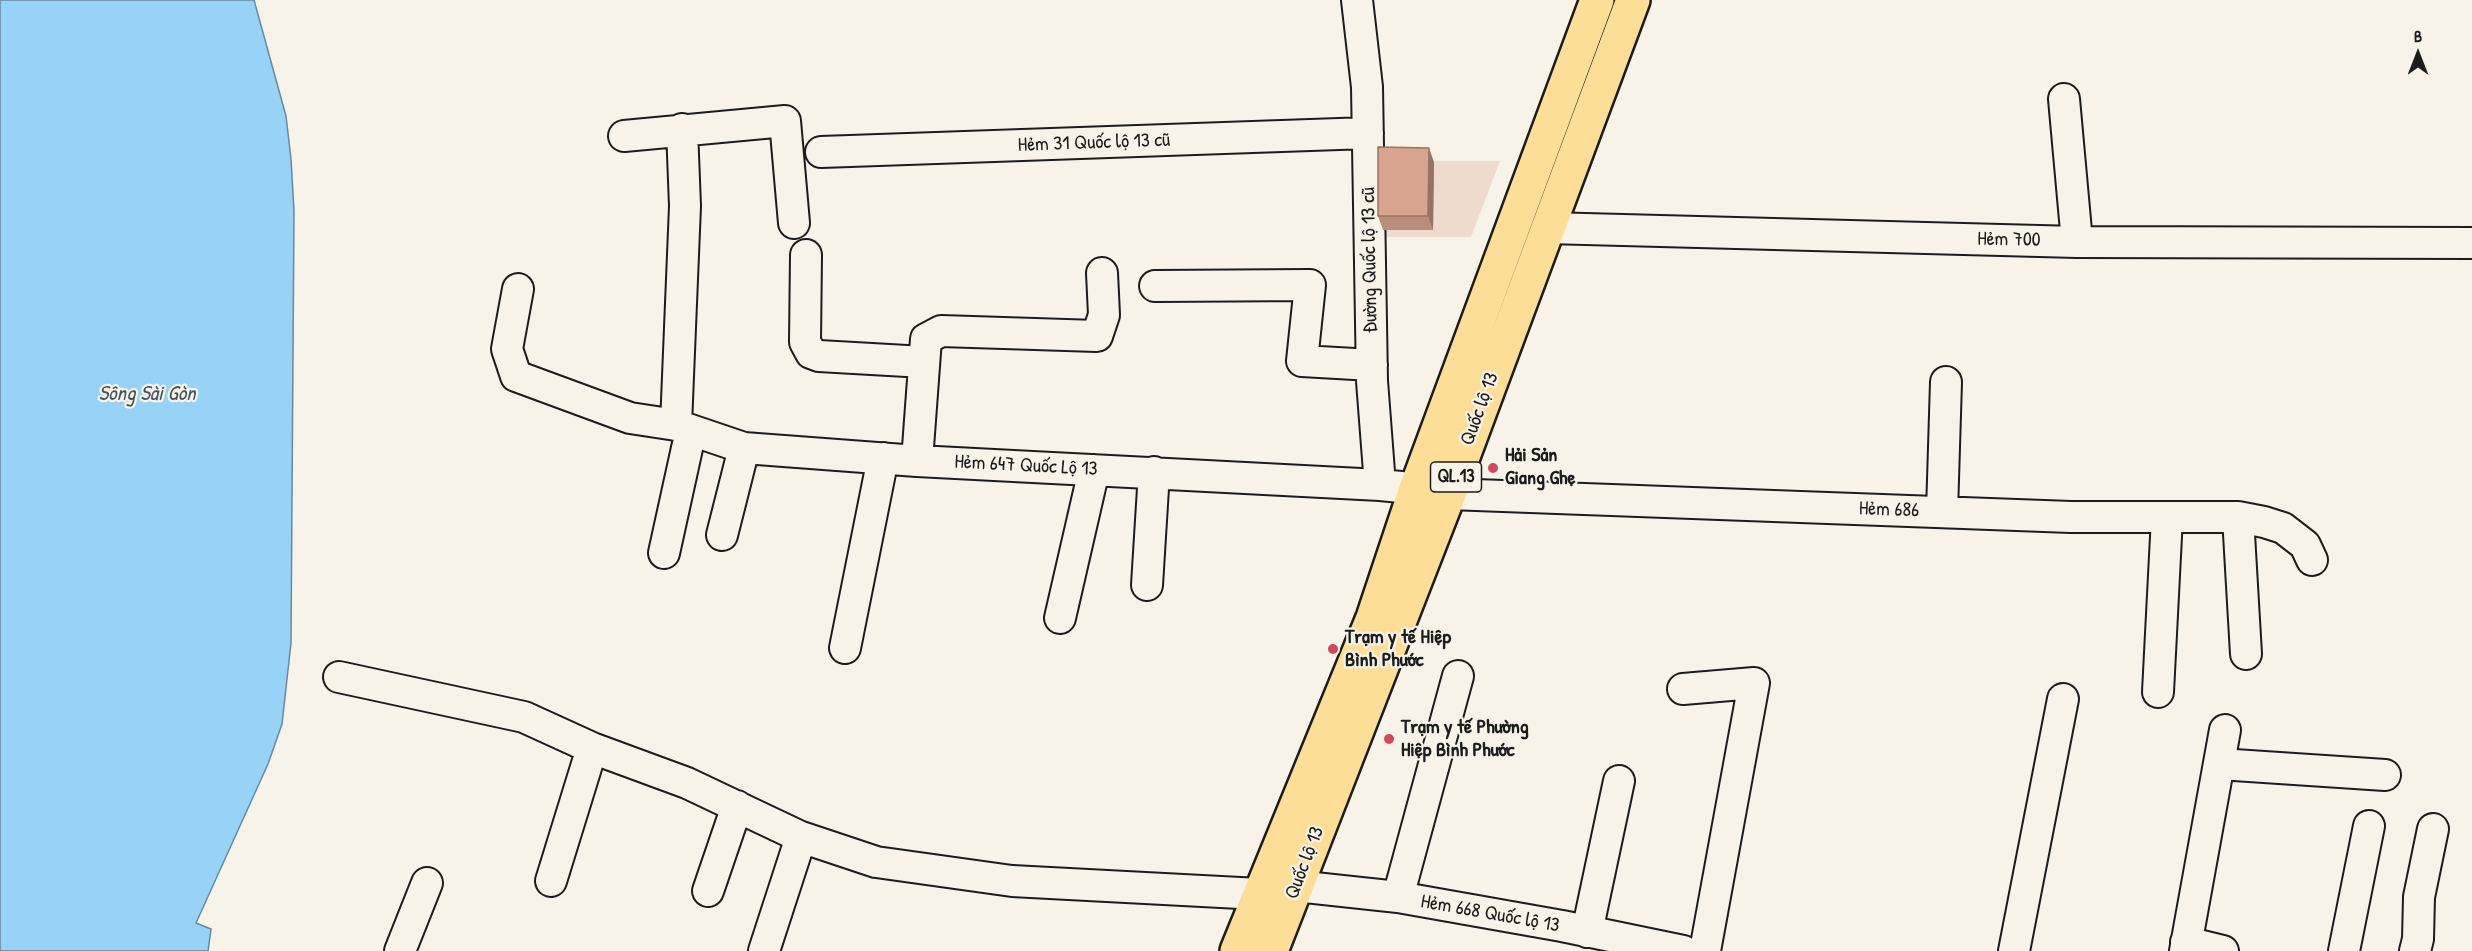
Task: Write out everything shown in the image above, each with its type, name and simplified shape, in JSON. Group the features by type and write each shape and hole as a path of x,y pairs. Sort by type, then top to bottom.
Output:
{"highway":[{"name":"Quốc lộ 13","path":"1237,951 1373,618 1416,489 1597,0"},
{"name":"Quốc lộ 13","path":"1271,951 1449,494 1632,0"},
{"path":"1416,489 1449,494"}],"street":[{"name":"Đường Quốc lộ 13 cũ","path":"1357,0 1367,87 1372,365 1380,485"},
{"path":"2064,99 2077,242"},
{"path":"624,136 785,121 794,223"},
{"path":"664,553 684,427 685,206 682,129"},
{"name":"Hẻm 31 Quốc lộ 13 cũ","path":"820,152 1368,134"},
{"name":"Hẻm 700","path":"1546,228 2077,242 2472,243"},
{"path":"806,255 805,342 811,353 819,356 924,363"},
{"path":"917,461 926,339 941,331 1097,336 1104,315 1102,273"},
{"path":"1155,286 1310,285 1302,361 1372,365"},
{"name":"Hẻm 647 Quốc Lộ 13","path":"518,289 507,349 516,376 630,418 684,427 744,448 917,461 1380,485"},
{"path":"1942,512 1946,382"},
{"path":"722,535 744,448"},
{"path":"845,648 883,458"},
{"path":"1060,618 1094,470"},
{"path":"1147,585 1154,472"},
{"path":"1380,485 1416,489"},
{"name":"Hẻm 686","path":"1449,494 2071,517 2238,517 2283,528 2305,545 2312,560"},
{"path":"2158,692 2167,517"},
{"path":"2238,517 2246,654"},
{"path":"1398,897 1458,676"},
{"path":"339,677 524,717 592,748 687,783 801,837 876,862 1012,881 1259,894"},
{"path":"1683,689 1754,683 1705,951"},
{"path":"2018,950 2062,699"},
{"path":"2223,951 2185,946 2225,730"},
{"path":"551,881 592,748"},
{"path":"2219,764 2385,775"},
{"path":"1587,932 1619,781"},
{"path":"708,891 737,806"},
{"path":"2344,951 2369,826"},
{"path":"2415,951 2418,939 2419,897 2433,829"},
{"path":"764,951 801,837"},
{"path":"400,951 427,883"},
{"name":"Hẻm 668 Quốc lộ 13","path":"1296,886 1398,897 1683,951"}],"shaded area":[{"path":"1377,161 1500,161 1471,237 1378,237"}],"water":[{"name":"Sông Sài Gòn","path":"0,0 254,0 286,116 294,211 291,643 282,724 268,764 196,923 211,929 208,951 0,951"}],"building":[{"path":"1378,147 1429,148 1428,216 1378,216"}],"place":[{"name":"Hải Sản Giang Ghẹ","path":"1493,468"},
{"name":"Trạm y tế Hiệp Bình Phước","path":"1333,649"},
{"name":"Trạm y tế Phường Hiệp Bình Phước","path":"1389,739"}]}
